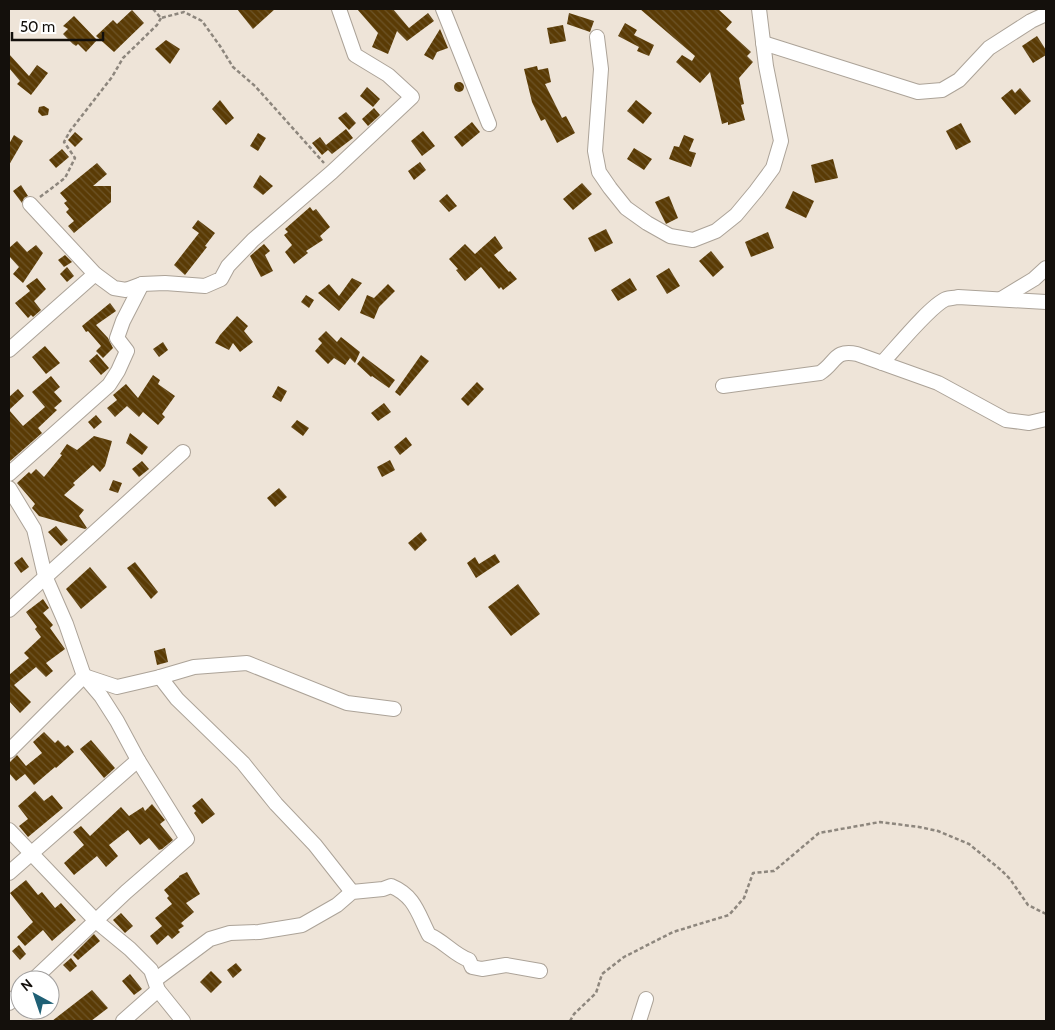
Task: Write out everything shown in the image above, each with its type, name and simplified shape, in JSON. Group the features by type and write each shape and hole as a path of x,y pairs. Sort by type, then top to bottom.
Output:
{"street":[{"path":"30,204 95,274 114,288 126,290 142,284 165,283 205,286 221,279 228,266 253,240 332,172 412,97 388,75 355,55 339,9"},
{"path":"443,9 490,124"},
{"path":"597,37 601,69 595,151 599,172 626,208 670,236 693,240 716,231 736,215 773,168 782,141 766,66 759,9"},
{"path":"763,43 918,92 942,90 959,80 989,48 1031,21 1046,14"},
{"path":"1000,299 1034,279 1046,268"},
{"path":"9,350 95,274"},
{"path":"9,474 109,385 118,371 126,351 118,338 123,321 142,284"},
{"path":"882,363 925,316 946,299 958,297 1046,302"},
{"path":"723,386 820,373 838,356 847,352 938,383 1006,420 1029,423 1046,419"},
{"path":"9,610 183,452"},
{"path":"9,488 34,528 45,576 66,624 84,676 101,696 187,839 44,970"},
{"path":"84,676 117,687 194,667 247,663 348,703 394,709"},
{"path":"9,751 84,676"},
{"path":"160,677 177,699 243,763 276,804 315,845 352,892"},
{"path":"9,873 138,760"},
{"path":"9,830 96,921 130,949 151,970 157,985 183,1021"},
{"path":"123,1021 157,985 210,939 230,933 259,932 302,926 337,906 352,892 383,889 391,886 400,890 419,911 429,935 437,938 460,957 469,960 472,967 482,969 506,965 540,971"},
{"path":"640,1021 646,998"}],"path":[{"path":"153,9 161,18"},
{"path":"30,204 65,178 74,158 64,142 70,131 112,77 123,58 157,25 161,18 184,12 202,21 233,67 255,86 332,172"},
{"path":"570,1021 574,1014 596,993 602,974 624,957 673,932 728,915 744,898 753,873 774,871 819,833 880,822 938,831 969,844 991,860 1010,879 1028,905 1046,914"}],"building":[{"path":"237,9 275,9 253,29"},
{"path":"357,9 393,9 409,28 428,13 434,21 407,41 397,31 388,54 372,47 378,33"},
{"path":"640,9 718,9 732,22 726,29 751,52 747,56 753,62 739,78 744,104 741,105 745,120 728,125 728,122 722,124 710,72 700,83 676,62 682,55 692,61 695,56"},
{"path":"132,10 144,23 114,52 96,36 113,20 117,24"},
{"path":"569,13 594,21 590,32 567,24"},
{"path":"74,16 97,40 86,52 78,44 76,46 73,44 63,34 68,29 63,26"},
{"path":"625,23 637,30 634,35 654,45 649,56 637,51 639,47 618,36"},
{"path":"563,25 566,41 550,44 547,28"},
{"path":"440,29 448,48 437,52 433,60 424,55"},
{"path":"1037,36 1046,50 1046,55 1033,63 1022,46"},
{"path":"166,40 180,49 170,64 155,49"},
{"path":"9,54 29,76 37,65 48,73 31,95 17,84 20,81 9,68"},
{"path":"537,66 538,70 548,68 551,82 545,84 562,118 566,116 575,133 557,143 545,119 541,121 532,102 524,69"},
{"path":"457,82 461,82 464,87 463,91 457,92 454,89 454,85"},
{"path":"367,87 380,99 373,107 360,96"},
{"path":"1020,88 1031,101 1015,115 1001,98 1012,89 1015,93"},
{"path":"220,100 234,118 226,125 212,109"},
{"path":"636,100 652,113 643,124 627,111"},
{"path":"44,106 49,109 48,115 42,116 38,112 39,107"},
{"path":"374,108 380,115 368,126 362,119"},
{"path":"346,112 356,123 349,130 338,118"},
{"path":"472,122 480,132 462,147 454,137"},
{"path":"961,123 971,142 956,150 946,131"},
{"path":"346,129 353,138 332,154 328,150 322,155 312,143 320,137 326,145"},
{"path":"423,131 435,146 422,156 411,141"},
{"path":"75,132 83,139 75,147 68,140"},
{"path":"258,133 266,138 258,151 250,146"},
{"path":"14,135 23,141 9,165 9,144"},
{"path":"684,135 694,139 689,151 696,153 691,167 669,159 674,146 679,147"},
{"path":"634,148 652,159 644,170 627,159"},
{"path":"62,149 69,157 56,168 49,160"},
{"path":"833,159 838,178 815,183 811,165"},
{"path":"420,162 426,170 414,180 408,171"},
{"path":"97,163 107,174 93,186 111,186 111,202 74,233 68,226 74,221 66,212 69,209 64,203 67,201 60,193"},
{"path":"260,175 273,186 263,195 253,187"},
{"path":"582,183 592,194 573,210 563,199"},
{"path":"21,185 28,196 24,198 22,203 13,191"},
{"path":"793,191 814,201 806,218 785,208"},
{"path":"447,194 457,206 449,212 439,201"},
{"path":"669,196 678,218 666,224 655,202"},
{"path":"310,207 313,211 316,209 330,227 320,236 323,240 306,251 308,253 294,264 285,252 292,245 284,235 288,232 285,229"},
{"path":"198,220 215,233 205,246 207,247 185,275 174,265 199,233 192,228"},
{"path":"606,229 613,243 595,252 588,238"},
{"path":"768,232 774,248 751,257 745,242"},
{"path":"495,236 503,248 494,255 517,279 503,290 501,287 499,289 481,267 465,281 449,259 465,244 475,254"},
{"path":"17,241 27,252 36,245 43,253 23,283 13,274 19,267 9,256 9,248"},
{"path":"264,244 270,251 265,255 273,271 261,277 250,256"},
{"path":"711,251 724,267 713,277 699,261"},
{"path":"65,255 72,262 64,267 58,260"},
{"path":"67,267 74,276 67,282 60,274"},
{"path":"669,268 680,286 667,294 656,276"},
{"path":"37,278 46,289 34,301 41,310 33,317 31,315 28,318 15,303 30,291 26,286"},
{"path":"352,278 362,283 339,311 318,293 329,284 339,296"},
{"path":"630,278 637,290 618,301 611,290"},
{"path":"388,284 395,291 379,307 374,319 360,313 367,295 374,298"},
{"path":"306,295 314,300 309,308 301,302"},
{"path":"110,303 116,311 96,325 108,338 113,348 103,358 96,351 101,346 82,326"},
{"path":"237,316 248,326 244,331 253,342 240,352 233,343 229,350 215,343"},
{"path":"326,331 337,342 341,337 360,352 355,363 350,358 345,365 334,358 328,364 315,351 322,343 318,339"},
{"path":"163,342 168,350 159,357 153,349"},
{"path":"45,346 60,363 46,374 32,357"},
{"path":"97,354 109,368 101,375 89,361"},
{"path":"421,355 429,361 400,396 395,392"},
{"path":"363,356 395,380 389,388 371,377 357,364"},
{"path":"153,375 160,380 158,384 175,396 162,414 165,417 158,425 143,412 139,417 127,406 115,417 107,408 117,400 113,395 126,384 138,398"},
{"path":"51,376 60,387 54,392 62,401 54,408 57,410 38,428 42,433 9,462 9,410 23,426 45,407 32,392"},
{"path":"477,382 484,389 468,406 461,399"},
{"path":"278,386 287,391 281,402 272,397"},
{"path":"18,389 24,396 9,410 9,397"},
{"path":"384,403 391,412 378,421 371,413"},
{"path":"96,415 102,422 94,429 88,422"},
{"path":"297,420 309,428 303,436 291,427"},
{"path":"130,433 148,447 142,455 126,443"},
{"path":"94,436 112,441 105,466 100,472 93,465 73,483 75,485 64,495 84,510 79,516 87,528 39,516 32,508 35,504 17,483 29,472 31,474 36,469 44,477 62,455 60,454 67,444 77,450"},
{"path":"406,437 412,445 400,455 394,447"},
{"path":"390,460 395,470 382,477 377,467"},
{"path":"142,461 149,469 139,477 132,469"},
{"path":"113,480 122,483 118,493 109,490"},
{"path":"279,488 287,497 275,507 267,498"},
{"path":"56,526 68,540 61,546 48,532"},
{"path":"421,532 427,540 415,551 408,543"},
{"path":"495,554 500,562 476,578 467,563 475,557 479,564"},
{"path":"22,557 29,567 21,573 14,563"},
{"path":"135,562 158,592 151,599 127,568"},
{"path":"90,567 107,587 81,609 66,589"},
{"path":"518,584 540,614 511,636 488,607"},
{"path":"43,599 49,608 43,613 53,625 50,628 65,649 46,663 53,671 46,677 36,667 14,685 31,702 20,713 9,701 9,675 29,658 24,653 41,637 35,629 37,627 26,612"},
{"path":"165,648 168,662 157,665 154,651"},
{"path":"44,732 55,743 58,740 65,747 68,745 74,752 34,785 25,774 16,781 9,773 9,763 17,755 26,766 42,753 33,742"},
{"path":"91,740 115,768 104,778 80,749"},
{"path":"35,791 44,801 52,795 63,808 28,837 19,826 28,819 18,806"},
{"path":"202,798 215,814 202,824 194,813 196,811 192,806"},
{"path":"152,804 165,820 160,824 173,840 162,849 159,850 149,838 140,845 128,830 109,845 118,856 106,867 97,856 74,875 64,863 84,845 73,832 81,826 90,836 121,807 129,816 143,807 145,811"},
{"path":"187,872 200,894 186,903 194,912 181,923 184,926 178,930 180,932 172,939 168,935 157,945 150,936 162,926 155,918 172,904 164,890 179,876"},
{"path":"26,880 38,895 42,892 55,908 61,903 76,920 52,941 43,930 25,946 17,937 33,922 10,893"},
{"path":"121,913 133,926 125,933 113,920"},
{"path":"94,934 100,941 78,960 73,955"},
{"path":"19,945 26,954 20,960 12,951"},
{"path":"71,958 77,966 70,972 63,965"},
{"path":"236,963 242,970 233,978 227,970"},
{"path":"211,971 222,982 211,993 200,982"},
{"path":"130,974 142,989 134,995 122,981"},
{"path":"92,990 108,1008 91,1021 52,1021 60,1020 60,1015"}]}
